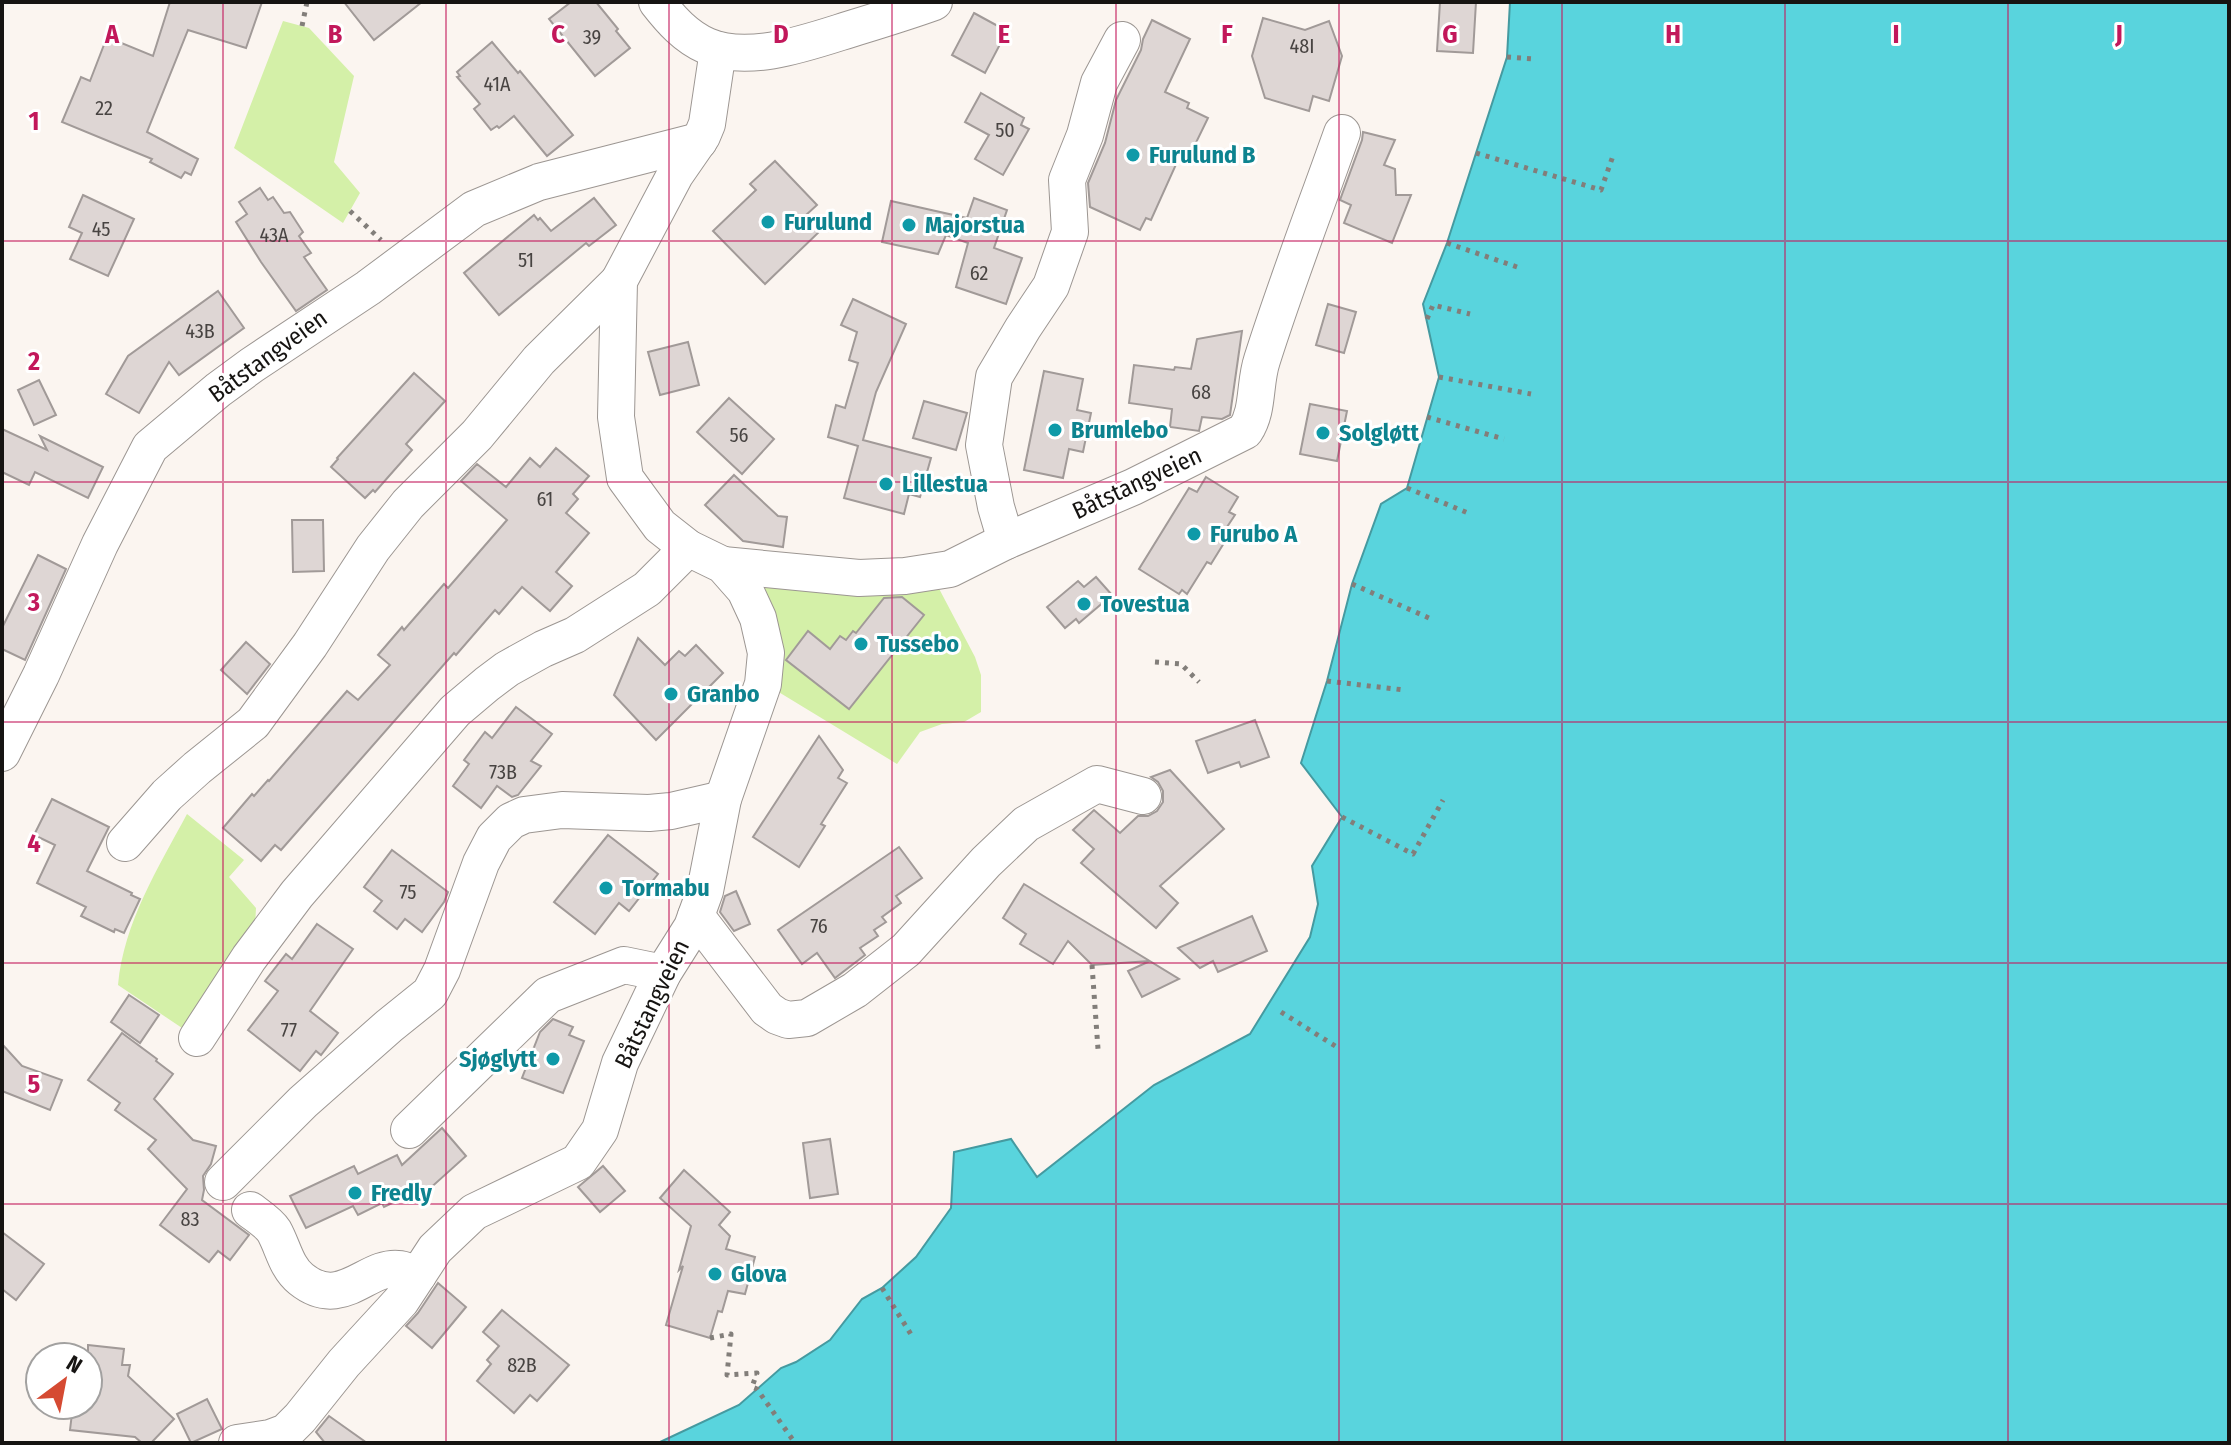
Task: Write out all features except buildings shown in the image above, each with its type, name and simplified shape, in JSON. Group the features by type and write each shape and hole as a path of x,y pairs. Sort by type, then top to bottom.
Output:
{"street":[{"path":"657,2 671,20 692,38 718,50 738,54 804,44 934,2"},
{"path":"1006,541 984,445 994,377 1051,286 1070,232 1067,180 1085,135 1099,83 1122,40"},
{"name":"Båtstangveien","path":"718,50 707,124 675,175 619,281 616,417 625,478 660,526 688,548 723,565 859,578 905,576 950,569 1006,541 1133,487 1245,431 1255,409 1260,365 1342,133"},
{"name":"Båtstangveien","path":"2,753 100,544 150,447 252,365 368,288 474,209 539,182 699,141"},
{"path":"125,843 167,795 253,723 310,645 373,548 408,504 477,435 539,360 619,281"},
{"path":"197,1038 249,958 297,894 455,711 507,669 575,635 647,589 688,548"},
{"name":"Båtstangveien","path":"237,1443 286,1432 401,1301 435,1249 474,1212 578,1162 600,1130 620,1063 663,973 692,927 705,891 723,799 763,684 766,653 758,618 745,590 723,565"},
{"path":"696,916 767,1009 788,1020 807,1018 855,990 906,950 986,862 1026,824 1097,784 1143,796"},
{"path":"223,1182 303,1102 430,993 442,970 481,863 494,838 511,821 524,815 562,810 671,811 723,799"},
{"path":"409,1130 548,995 624,965 663,973"},
{"path":"250,1210 273,1228 286,1259 298,1277 314,1288 346,1288 399,1268 418,1275"}],"path":[{"path":"302,26 307,2"},
{"path":"1507,57 1535,59"},
{"path":"1476,153 1601,190 1614,153"},
{"path":"1447,243 1517,267"},
{"path":"1427,319 1433,305 1470,314"},
{"path":"1439,377 1531,394"},
{"path":"1427,417 1504,439"},
{"path":"1407,488 1468,513"},
{"path":"1352,584 1429,618"},
{"path":"1155,662 1181,664 1199,682"},
{"path":"1327,681 1404,690"},
{"path":"1342,817 1413,854 1443,800"},
{"path":"1092,965 1098,1049"},
{"path":"1281,1012 1340,1049"},
{"path":"882,1288 912,1336"},
{"path":"710,1338 731,1334 727,1375 757,1373 752,1387 757,1389 795,1443"}],"green space":[{"path":"283,21 309,28 354,76 334,162 360,193 343,223 234,148"},
{"path":"760,577 935,581 975,657 981,675 981,712 964,722 942,724 920,732 897,764 772,688"},
{"path":"187,814 244,860 229,877 256,908 255,927 188,1032 118,985 121,962 135,917"}],"water":[{"path":"1510,2 2229,2 2229,1443 658,1443 739,1405 781,1368 830,1340 862,1299 882,1288 916,1257 951,1208 954,1152 1011,1139 1037,1177 1154,1085 1250,1034 1310,937 1318,904 1312,866 1342,817 1301,763 1327,681 1352,584 1381,504 1407,488 1439,377 1423,304 1447,243 1507,57"}],"place":[{"name":"Furulund B","path":"1133,155"},
{"name":"Furulund","path":"768,222"},
{"name":"Majorstua","path":"909,225"},
{"name":"Brumlebo","path":"1055,430"},
{"name":"Solgløtt","path":"1323,433"},
{"name":"Lillestua","path":"886,484"},
{"name":"Furubo A","path":"1194,534"},
{"name":"Tovestua","path":"1084,604"},
{"name":"Tussebo","path":"861,644"},
{"name":"Granbo","path":"671,694"},
{"name":"Tormabu","path":"606,888"},
{"name":"Sjøglytt","path":"553,1059"},
{"name":"Fredly","path":"355,1193"},
{"name":"Glova","path":"715,1274"}]}
